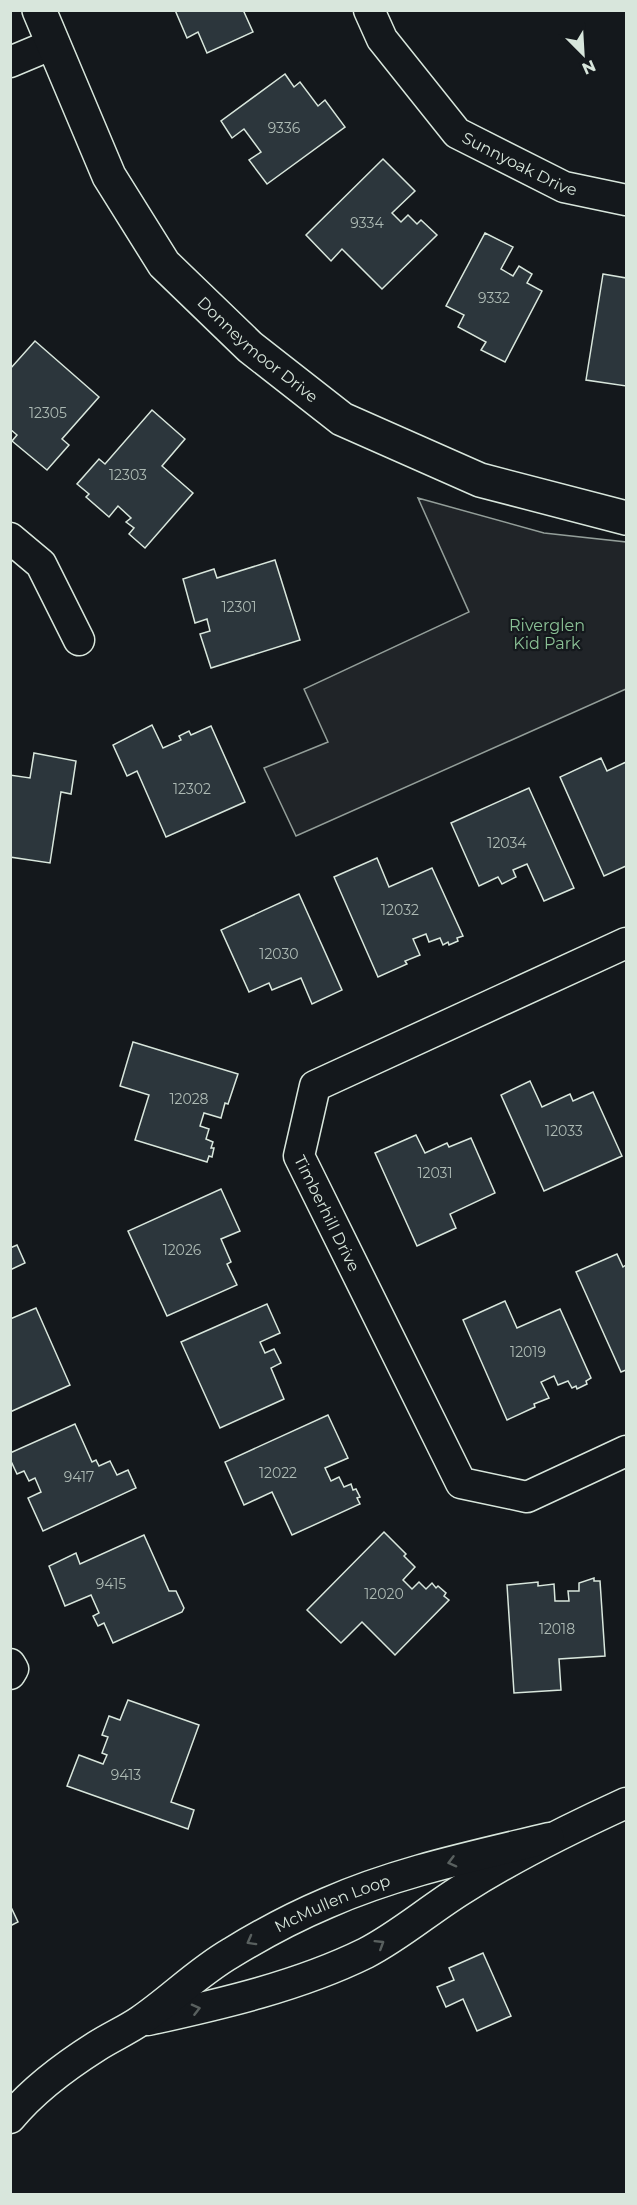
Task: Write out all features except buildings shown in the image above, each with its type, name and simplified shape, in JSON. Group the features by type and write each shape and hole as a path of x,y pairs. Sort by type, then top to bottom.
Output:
{"street":[{"name":"Donneymoor Drive","path":"39,10 110,176 164,264 250,347 342,419 480,480 627,518"},
{"name":"Sunnyoak Drive","path":"369,10 382,39 457,133 564,187 627,200"},
{"path":"10,62 53,44"},
{"path":"10,538 41,564 79,640"},
{"name":"Timberhill Drive","path":"627,943 315,1086 299,1156 461,1484 528,1497 627,1451"},
{"path":"10,1664 13,1669 10,1674"},
{"name":"McMullen Loop","path":"139,2022 195,2010 297,1981 368,1952 462,1888 549,1838 627,1803"},
{"name":"McMullen Loop","path":"10,2118 20,2106 97,2045 139,2022 228,1954 278,1926 329,1902 440,1866 549,1838"}],"green space":[{"name":"Riverglen Kid Park","path":"418,498 544,533 626,542 626,689 296,836 264,768 328,742 304,689 469,612"}]}
